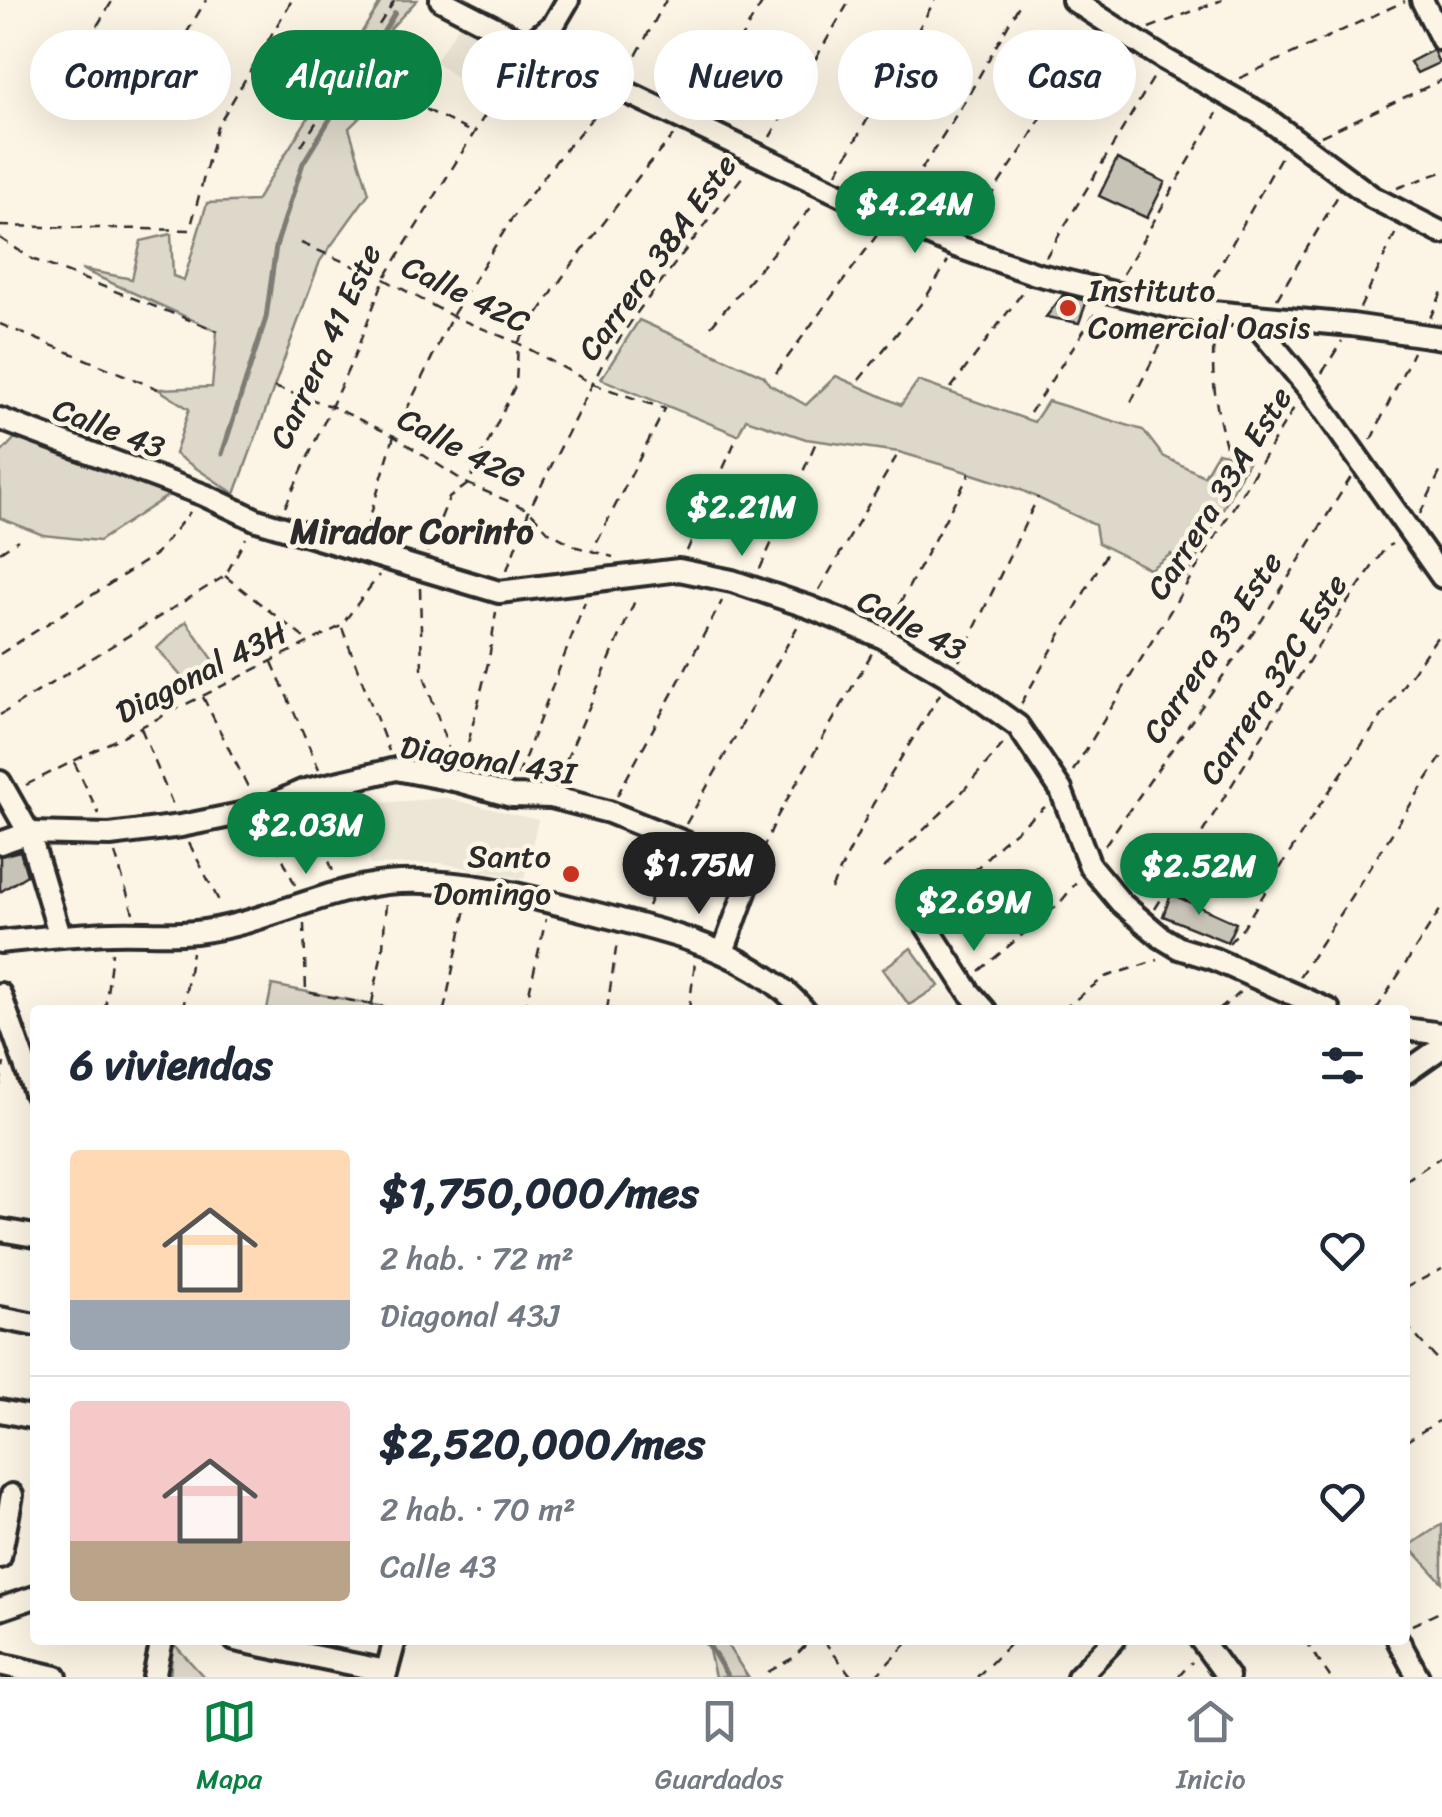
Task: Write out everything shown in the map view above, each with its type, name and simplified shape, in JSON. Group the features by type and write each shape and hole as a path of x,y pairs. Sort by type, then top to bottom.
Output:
{"street":[{"path":"441,0 499,30"},
{"path":"547,30 568,0"},
{"path":"1073,0 1118,30"},
{"path":"1422,0 1442,40"},
{"path":"1136,41 1261,114 1372,197 1442,233"},
{"path":"634,96 890,218 1036,274 1187,310 1352,325 1431,337"},
{"path":"1257,316 1442,578"},
{"name":"Calle 43","path":"0,419 267,522 499,592 679,570 742,585 882,636 951,678 1015,724 1061,791 1090,866 1120,902 1161,937 1318,1005"},
{"name":"Diagonal 43I","path":"29,833 110,835 181,826 260,810 302,791 396,770 511,796 551,797 608,812 753,870"},
{"path":"3,789 29,833 60,936"},
{"path":"0,844 29,833"},
{"path":"723,952 753,870"},
{"path":"0,942 114,933 194,932 276,915 342,892 387,883 471,885 550,900 723,952 768,976 799,1005"},
{"path":"926,925 981,1005"},
{"path":"0,994 28,1056"},
{"path":"1410,1031 1442,1034"},
{"path":"1410,1069 1442,1046"},
{"path":"0,1230 30,1235"},
{"path":"0,1318 30,1324"},
{"path":"0,1411 30,1417"},
{"path":"0,1556 6,1494"},
{"path":"0,1610 30,1599"},
{"path":"154,1677 161,1645"},
{"path":"257,1645 385,1674 394,1645"},
{"path":"1078,1677 1109,1645"},
{"path":"1205,1645 1228,1677"},
{"path":"1401,1645 1418,1677"},
{"path":"0,1664 56,1677"}],"path":[{"path":"96,26 112,0"},
{"path":"188,30 206,0"},
{"path":"0,226 190,230 217,126 292,0"},
{"path":"301,146 395,0"},
{"path":"634,59 666,0"},
{"path":"458,781 422,669 420,568 449,498 468,484 516,384 518,343 643,171 710,94 764,0"},
{"name":"Carrera 38A Este","path":"458,781 489,659 499,592 529,510 593,384 639,310 758,157 850,0"},
{"path":"776,373 890,218 968,96 1022,0"},
{"path":"1136,33 1222,0"},
{"path":"1030,412 1135,258 1235,81 1408,0"},
{"path":"860,380 926,299 956,246 1025,145 1099,19"},
{"path":"951,388 1036,274 1164,59"},
{"path":"1130,402 1298,140 1442,80"},
{"path":"442,118 475,135"},
{"name":"Carrera 41 Este","path":"224,576 267,522 331,406 384,279 484,120"},
{"path":"360,552 394,436 452,316 511,220 591,120"},
{"path":"1372,197 1442,172"},
{"path":"1257,316 1347,181"},
{"name":"Carrera 33A Este","path":"926,925 940,905 1000,843 1061,791 1288,414 1310,390 1352,325 1404,215"},
{"path":"0,238 32,258 218,332"},
{"name":"Calle 42C","path":"302,243 384,279 452,316 518,343 593,384 665,409 592,551"},
{"name":"Carrera 33 Este","path":"963,983 1006,952 1060,904 1262,620 1361,462 1431,337 1442,292"},
{"path":"1217,314 1212,363 1214,402 1226,446"},
{"path":"0,324 158,389"},
{"name":"Calle 42G","path":"274,387 331,406 394,436 468,484 529,510 549,532 616,558"},
{"path":"679,570 738,434"},
{"path":"608,812 742,585 817,440"},
{"path":"608,1005 630,922 898,452"},
{"name":"Carrera 32C Este","path":"1147,924 1326,633 1386,547 1411,534 1442,468"},
{"path":"753,870 778,815 970,474"},
{"path":"0,654 156,555 204,495"},
{"path":"831,889 873,804 951,678 1038,497"},
{"path":"0,552 18,540"},
{"path":"884,868 957,798 1015,724 1109,549"},
{"name":"Diagonal 43H","path":"3,789 341,626 391,560"},
{"path":"551,797 646,574"},
{"path":"0,715 224,576 310,642"},
{"path":"511,796 593,581"},
{"path":"341,626 396,770"},
{"path":"1214,959 1244,926 1320,806 1442,630"},
{"path":"272,662 326,784"},
{"path":"1289,992 1442,756"},
{"path":"302,791 342,892"},
{"path":"371,1004 383,947 387,883"},
{"path":"445,1005 471,885"},
{"path":"527,1005 550,900"},
{"path":"304,904 306,992 376,1005"},
{"path":"1379,1005 1442,907"},
{"path":"185,1005 194,932"},
{"path":"105,1005 114,933"},
{"path":"690,1005 698,944"},
{"path":"1069,1005 1105,978 1160,960"},
{"path":"1225,1005 1257,979"},
{"path":"1410,1178 1442,1156"},
{"path":"1410,1285 1442,1269"},
{"path":"1410,1329 1441,1362"},
{"path":"1410,1439 1442,1420"},
{"path":"1410,1627 1442,1611"},
{"path":"768,1672 793,1658 806,1645"},
{"path":"827,1645 852,1677"},
{"path":"874,1677 905,1645"},
{"path":"1308,1645 1330,1677"},
{"path":"977,1677 1008,1646"}],"shaded area":[{"path":"382,0 417,0 391,30 363,30"},
{"path":"461,22 476,30 462,30 462,81 442,67 442,51"},
{"path":"307,120 357,120 349,128 369,193 320,261 235,494 175,454 189,409 158,389 212,387 217,331 81,269 132,279 141,241 171,234 173,276 184,280 207,203 256,201"},
{"path":"639,320 764,376 769,384 806,405 836,376 901,405 918,381 1034,422 1048,401 1143,430 1163,456 1204,476 1218,452 1249,460 1187,576 1171,554 1150,569 1098,543 1095,525 1019,489 899,452 806,439 746,419 738,435 601,379"},
{"path":"16,437 172,493 99,541 43,535 0,518 0,454"},
{"path":"186,621 217,665 192,689 157,648"},
{"path":"446,798 538,820 524,879 441,863 370,865 365,804"},
{"path":"911,948 939,986 909,1005 883,969"},
{"path":"272,985 374,1005 268,1005"},
{"path":"1442,1524 1442,1582 1410,1547"},
{"path":"175,1645 204,1677 170,1677"},
{"path":"727,1645 748,1677 715,1677 708,1646"}],"building":[{"path":"1433,50 1439,63 1417,73 1410,62"},
{"path":"1117,159 1165,182 1147,218 1099,196"},
{"name":"Instituto Comercial Oasis","path":"1063,295 1087,301 1079,323 1046,317"},
{"path":"20,851 27,875 0,892 0,856"},
{"path":"1171,894 1236,923 1227,942 1163,916"}],"waterway":[{"path":"222,454 266,318 276,246 303,163 395,13"},
{"path":"709,1645 728,1677"}],"place":[{"name":"Instituto Comercial Oasis","path":"1068,308"},
{"name":"Santo Domingo","path":"571,874"}],"district":[{"name":"Mirador Corinto","path":"412,531"}]}
